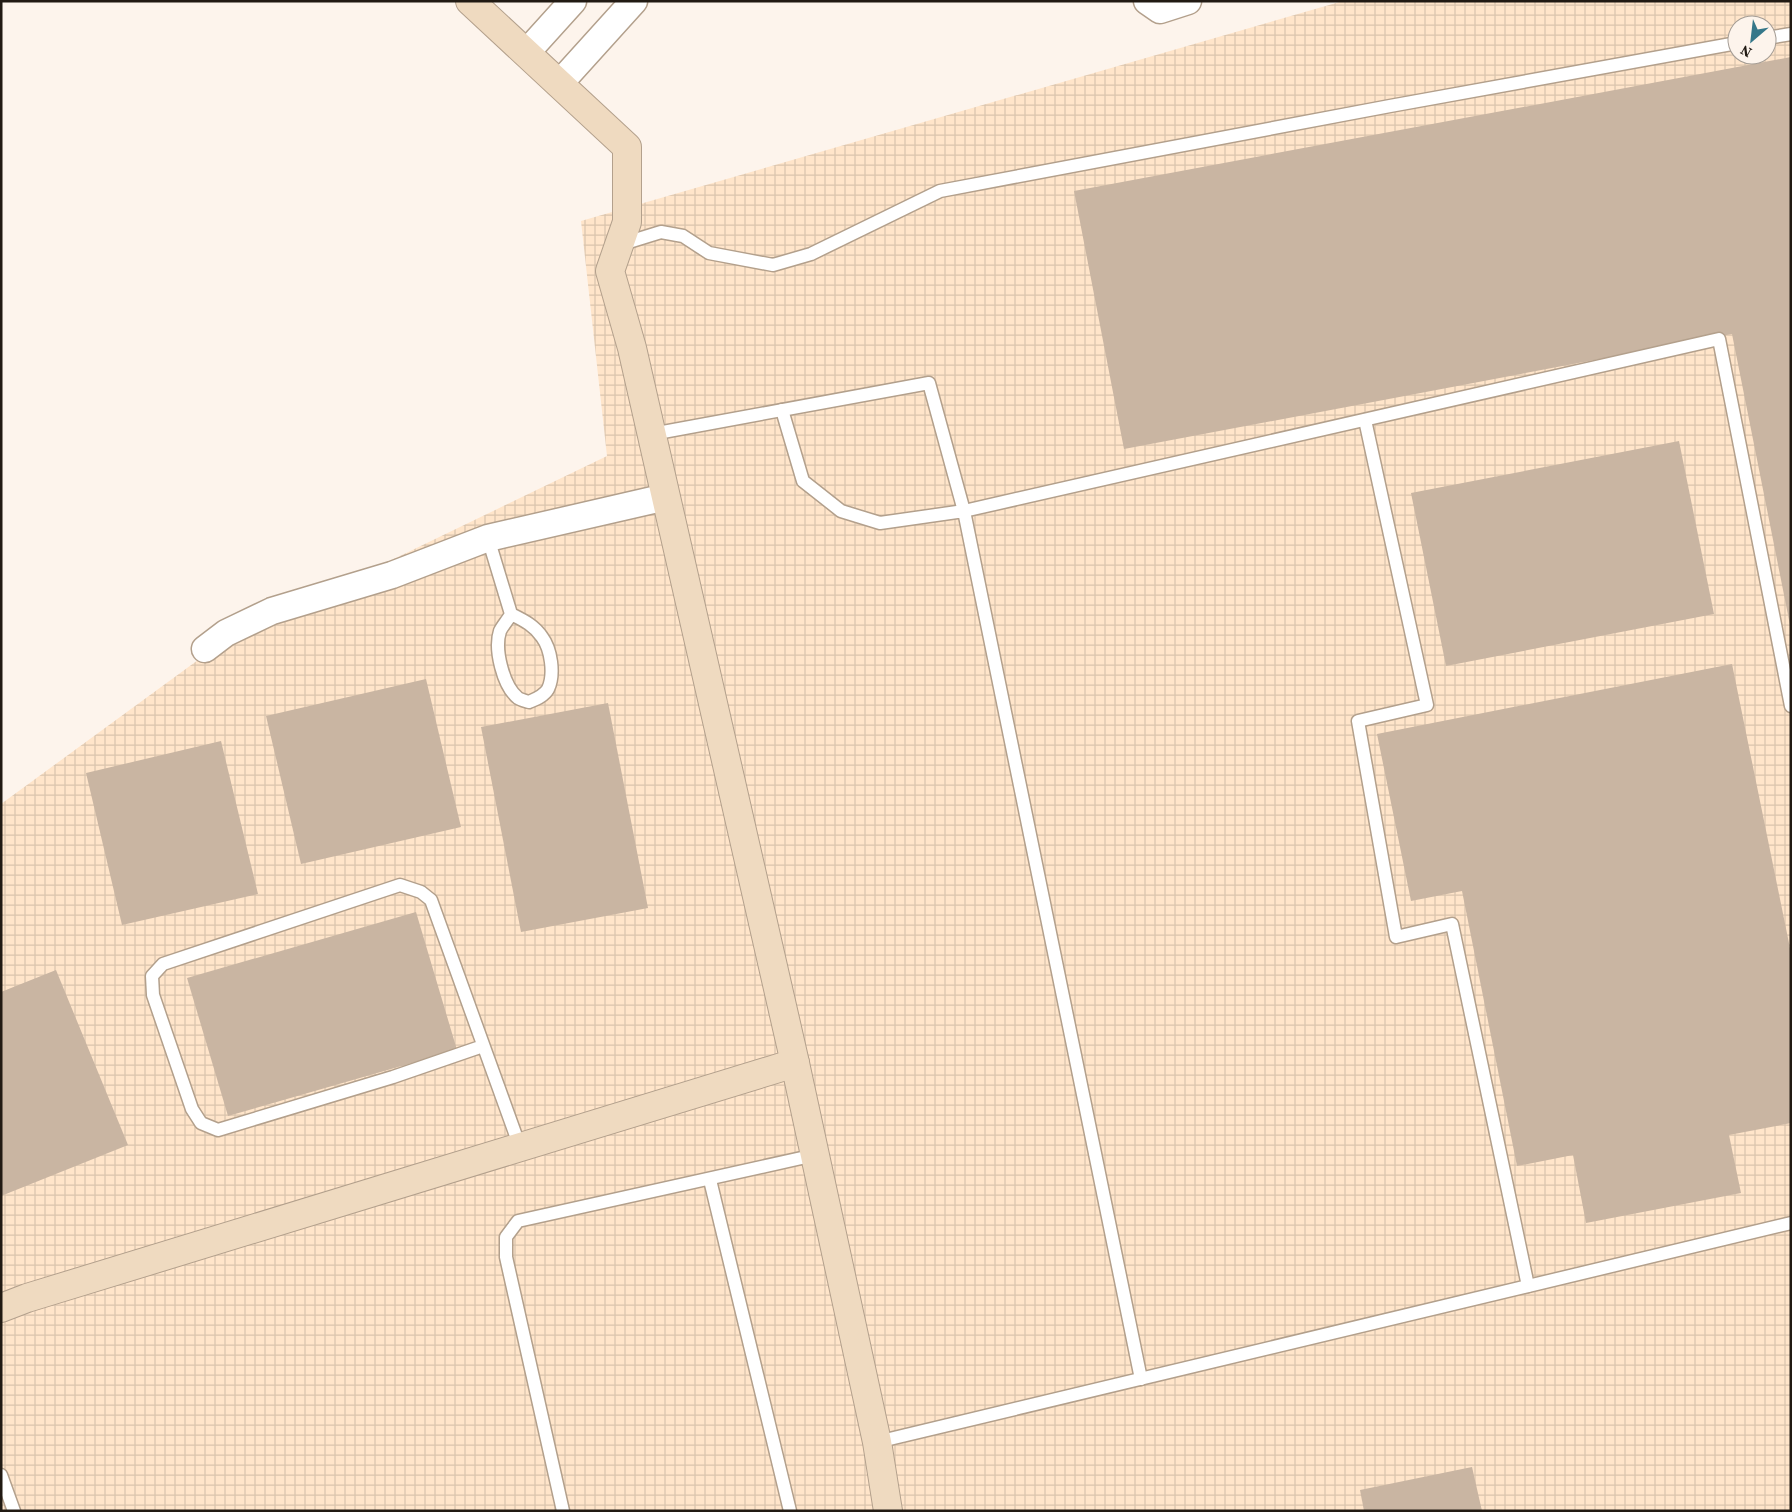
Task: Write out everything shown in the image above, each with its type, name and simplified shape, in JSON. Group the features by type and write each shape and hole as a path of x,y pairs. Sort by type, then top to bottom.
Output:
{"street":[{"path":"470,1 627,147 627,222 610,271 632,348 795,1063 877,1442 888,1511"},
{"path":"526,53 573,1"},
{"path":"560,84 634,1"},
{"path":"1147,1 1160,10 1188,1"},
{"path":"205,649 226,633 272,611 392,574 488,538 666,497"},
{"path":"1,1308 27,1298 795,1063"}],"lane":[{"path":"1777,36 1791,34"},
{"path":"619,246 662,232 683,236 709,253 773,264 811,254 940,191 1727,45"},
{"path":"782,410 803,481 840,511 880,523 964,511 1719,339 1791,706"},
{"path":"652,434 929,383 964,511 1141,1379"},
{"path":"1365,420 1427,705 1358,721 1396,937 1452,924 1528,1286"},
{"path":"488,538 511,614 530,624 548,647 552,671 548,689 541,697 529,702 518,698 510,687 500,666 498,648 500,631 511,614"},
{"path":"484,1046 393,1077 218,1130 200,1123 192,1109 153,994 152,976 163,964 400,885 422,892 431,900 484,1046 520,1147"},
{"path":"563,1511 506,1257 506,1237 518,1221 710,1180 815,1155"},
{"path":"710,1180 790,1511"},
{"path":"877,1442 1791,1223"},
{"path":"1,1475 14,1511"}],"shaded area":[{"path":"1343,1 1791,1 1791,1511 1,1511 1,804 224,641 607,456 581,221"}],"building":[{"path":"1791,57 1791,630 1732,334 1124,449 1074,191 1748,65 1777,65 1777,60"},
{"path":"1679,441 1714,614 1446,666 1411,493"},
{"path":"1732,664 1791,953 1791,1123 1729,1135 1741,1193 1586,1223 1573,1155 1517,1166 1462,891 1411,901 1377,734"},
{"path":"426,679 461,827 301,864 266,716"},
{"path":"608,703 648,908 521,932 481,727"},
{"path":"221,741 258,894 122,925 86,773"},
{"path":"416,912 457,1050 228,1116 187,978"},
{"path":"56,970 128,1145 1,1196 1,992"},
{"path":"1472,1467 1482,1511 1364,1511 1360,1490"}]}
